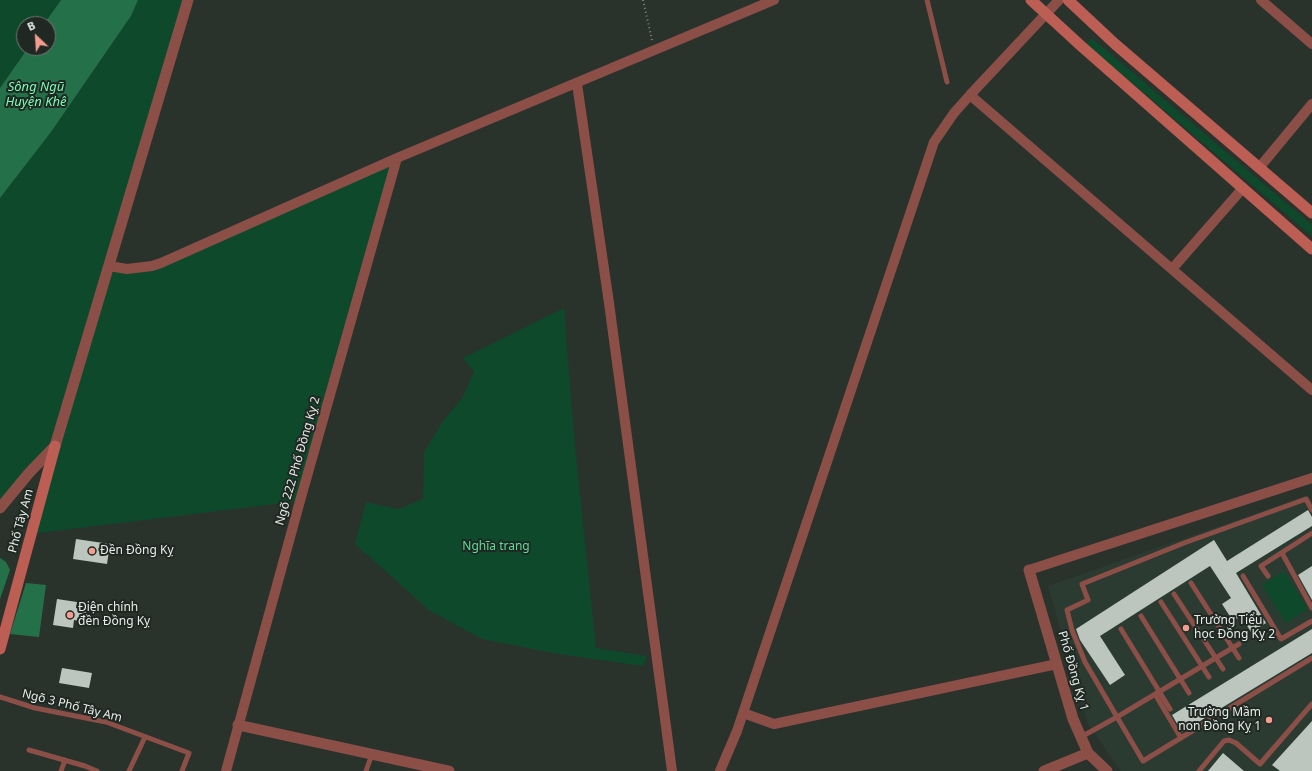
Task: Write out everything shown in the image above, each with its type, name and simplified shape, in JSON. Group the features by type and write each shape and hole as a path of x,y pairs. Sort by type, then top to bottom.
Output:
{"main road":[{"path":"1031,0 1312,249"},
{"path":"1068,0 1312,213"},
{"name":"Phố Tây Am","path":"0,649 55,446"}],"street":[{"path":"0,508 29,473 55,446 188,0"},
{"path":"109,266 127,269 157,264 398,158 774,0"},
{"path":"720,771 743,713 934,142 954,113 1059,0"},
{"path":"1261,0 1312,44"},
{"path":"577,84 609,303 672,771"},
{"path":"970,95 1312,390"},
{"path":"1259,168 1312,104"},
{"name":"Ngõ 222 Phố Đồng Kỵ 2","path":"226,771 300,501 398,158"},
{"path":"1172,269 1243,188"},
{"path":"1029,570 1312,478"},
{"name":"Phố Đồng Kỵ 1","path":"1029,570 1073,719 1088,753 1107,771"},
{"path":"743,713 774,724 1057,664"},
{"path":"238,725 372,754 421,768 449,771"},
{"path":"1044,771 1088,753"}],"lane":[{"path":"928,0 946,82"},
{"path":"1312,510 1306,499 1184,543 1082,584 1088,600 1067,610 1072,630 1085,662 1143,761 1312,658"},
{"path":"1268,576 1261,566 1312,533"},
{"path":"1282,553 1312,608"},
{"path":"1243,576 1281,639 1312,621"},
{"path":"1191,584 1240,658"},
{"path":"1174,594 1222,669"},
{"path":"1162,602 1209,677"},
{"path":"1141,616 1189,693"},
{"path":"1121,628 1181,738"},
{"path":"1081,737 1239,644"},
{"path":"1157,693 1170,709"},
{"name":"Ngõ 3 Phố Tây Am","path":"0,697 35,708 106,722 189,753 182,771"},
{"path":"1199,771 1224,741 1229,740 1236,743 1260,764 1312,704"},
{"path":"129,771 145,737"},
{"path":"29,750 65,760 96,771"},
{"path":"366,771 372,754"},
{"path":"61,771 65,760"}],"path":[{"path":"643,0 655,51"}],"shaded area":[{"name":"Trường Tiểu học Đồng Kỵ 2","path":"1308,495 1312,502 1312,771 1121,771 1088,724 1048,586"}],"green space":[{"path":"0,0 61,0 50,16 16,16 16,56 22,56 0,88"},
{"path":"138,0 188,0 109,266 138,268 397,158 300,501 31,534 55,448 0,508 0,198 51,132 131,16"},
{"path":"1090,39 1093,39 1312,225 1312,236 1090,47 1087,44"},
{"name":"Nghĩa trang","path":"564,308 575,447 596,648 647,656 643,666 558,654 482,639 430,611 355,544 366,502 398,509 423,499 424,452 443,421 462,398 474,372 463,358"},
{"path":"1284,571 1308,609 1286,623 1262,585"}],"water":[{"name":"Sông Ngũ Huyện Khê","path":"61,0 138,0 131,16 51,132 0,198 0,88 22,56 56,56 56,16 50,16"},
{"path":"0,558 6,562 10,570 0,599"},
{"path":"26,583 46,585 39,637 10,634"}],"building":[{"path":"1308,510 1312,517 1312,526 1236,573 1266,623 1251,632 1241,616 1233,621 1222,604 1231,598 1210,566 1100,636 1125,675 1110,685 1080,640 1076,629 1214,540 1227,561"},
{"name":"Đền Đồng Kỵ","path":"76,539 110,544 107,564 73,559"},
{"path":"1312,566 1312,600 1298,575"},
{"name":"Điện chính đền Đồng Kỵ","path":"57,599 77,602 76,608 87,609 85,622 74,620 73,628 53,625"},
{"path":"1312,629 1312,653 1182,732 1172,715"},
{"path":"62,668 92,673 89,688 59,683"},
{"path":"1312,721 1312,771 1280,771 1272,765"},
{"path":"1223,753 1244,771 1208,771"}],"place":[{"name":"Đền Đồng Kỵ","path":"92,551"},
{"name":"Điện chính đền Đồng Kỵ","path":"70,615"},
{"name":"Trường Tiểu học Đồng Kỵ 2","path":"1186,628"},
{"name":"Trường Mầm non Đồng Kỵ 1","path":"1269,720"}]}
